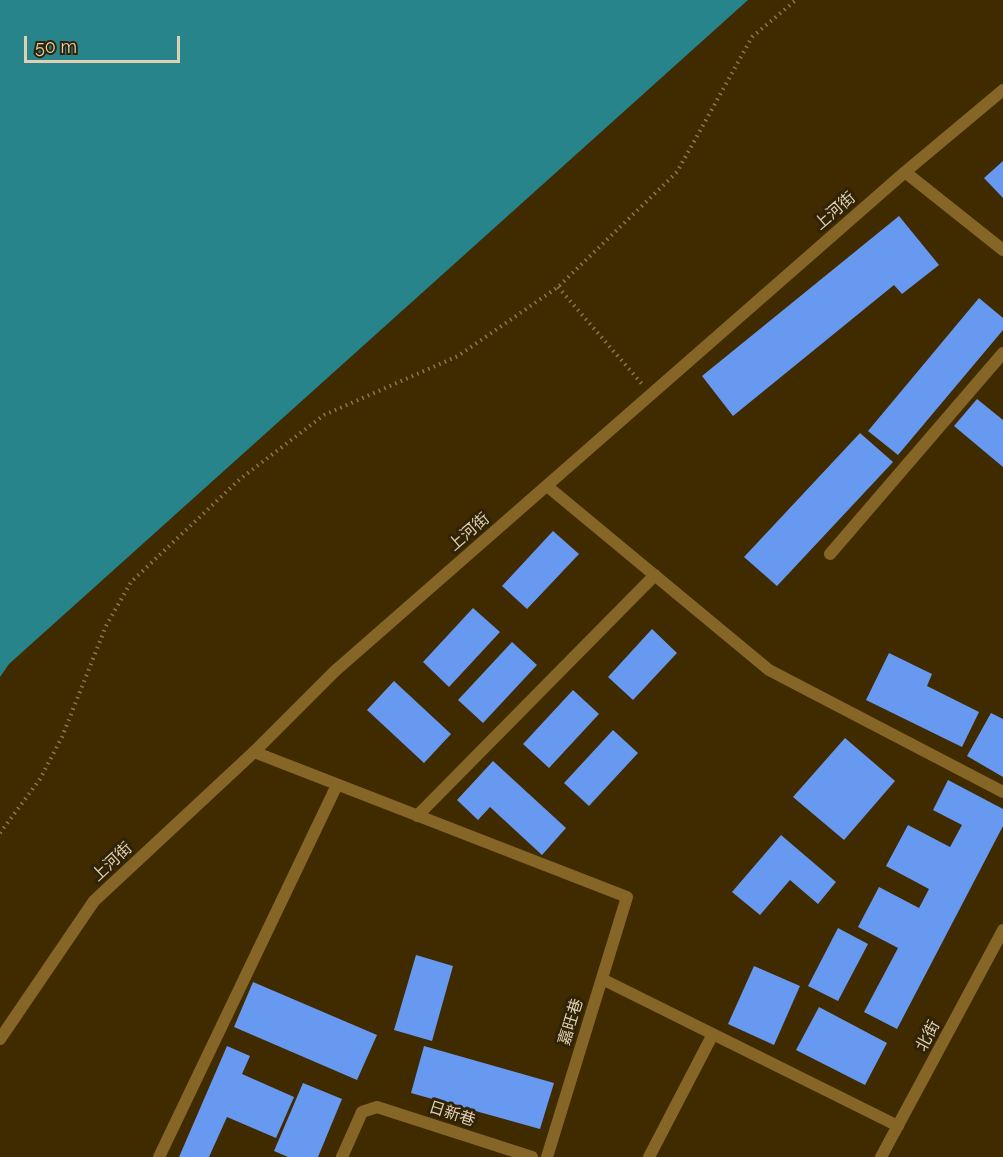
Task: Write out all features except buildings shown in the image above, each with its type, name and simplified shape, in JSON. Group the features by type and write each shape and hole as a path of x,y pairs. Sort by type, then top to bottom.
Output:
{"street":[{"name":"上河街","path":"0,1039 94,902 254,752 335,671 904,172 1003,90"},
{"path":"904,172 1003,250"},
{"path":"830,554 1003,352"},
{"path":"547,486 769,670 1003,792"},
{"path":"254,752 417,816 655,575"},
{"path":"159,1157 337,785"},
{"name":"嘉旺巷","path":"417,816 627,897 547,1157"},
{"name":"北街","path":"882,1157 1003,930"},
{"path":"602,979 898,1126"},
{"path":"649,1157 713,1034"},
{"name":"日新巷","path":"342,1157 362,1112 377,1107 532,1157"}],"path":[{"path":"0,832 45,769 62,737 106,626 131,582 240,479 324,415 458,356 558,287 676,172 752,37 796,0"},
{"path":"558,287 651,394"}],"water":[{"path":"0,0 748,0 9,664 0,677"}]}
